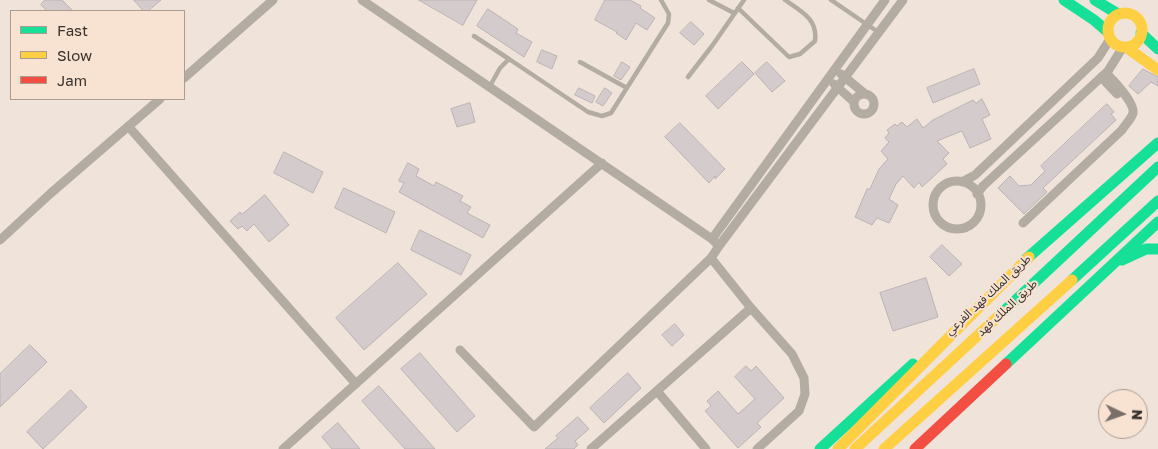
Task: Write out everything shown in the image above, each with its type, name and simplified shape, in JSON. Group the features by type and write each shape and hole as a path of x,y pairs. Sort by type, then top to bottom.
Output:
{"main road":[{"path":"1064,0 1094,20 1117,45 1125,47 1158,70"},
{"path":"1095,0 1118,14"},
{"path":"1109,35 1111,20 1118,14 1128,13 1137,17 1142,25 1142,33 1136,43 1125,47"},
{"path":"1142,33 1158,49"},
{"path":"1145,156 1158,132"},
{"name":"طريق الملك فهد الفرعي","path":"820,449 1158,143"},
{"name":"طريق الملك فهد","path":"855,449 1158,168"},
{"name":"طريق الملك فهد","path":"884,449 1158,201"},
{"path":"915,449 1158,222"},
{"path":"1115,262 1146,249 1158,249"},
{"path":"838,449 1030,257"}],"street":[{"path":"185,77 273,0"},
{"path":"362,0 602,163 712,239 719,246"},
{"path":"712,239 885,0"},
{"path":"460,350 534,427 711,258 837,86 903,0"},
{"path":"962,182 970,185 978,194 981,205 980,211 975,221 966,228 954,230 943,226 933,212 933,200 938,190 948,183 962,182 975,175 1098,58 1109,35"},
{"path":"978,194 983,186 1104,75 1125,47"},
{"path":"827,79 854,102 859,112 864,114 871,111 874,102 870,96 864,94 835,69"},
{"path":"1023,222 1122,130 1133,114 1132,107 1126,99 1119,96 1104,75"},
{"path":"1066,88 1077,100"},
{"path":"854,102 858,96 864,94"},
{"path":"0,240 159,100"},
{"path":"128,126 356,384"},
{"path":"1015,137 1024,148"},
{"path":"283,449 602,163"},
{"path":"711,258 751,308 792,354 804,378 805,394 799,411 758,449"},
{"path":"591,449 751,308"},
{"path":"657,391 706,449"}],"lane":[{"path":"474,36 588,112 602,116 611,113 668,23 669,14 661,0"},
{"path":"709,0 734,14"},
{"path":"688,77 744,0"},
{"path":"738,8 789,57 800,54 815,41 816,31 813,22 784,0"},
{"path":"830,0 878,32"},
{"path":"490,86 500,68 509,58"},
{"path":"580,62 627,88"}],"building":[{"path":"45,0 62,0 72,10 46,10 41,5"},
{"path":"134,0 161,0 149,10 143,10"},
{"path":"419,0 477,0 463,25"},
{"path":"605,0 630,0 641,6 640,8 655,18 647,30 636,23 626,40 617,32 595,20"},
{"path":"488,9 518,29 516,33 532,42 524,57 477,26"},
{"path":"691,22 704,34 694,45 680,33"},
{"path":"542,50 557,56 552,69 537,62"},
{"path":"622,62 630,67 621,80 614,76"},
{"path":"742,62 754,74 718,109 706,96"},
{"path":"767,62 785,81 772,92 755,73"},
{"path":"974,69 980,84 933,103 927,88"},
{"path":"1143,69 1158,77 1158,86 1151,82 1138,94 1129,86"},
{"path":"579,88 595,96 592,103 575,95"},
{"path":"605,88 612,93 603,106 596,102"},
{"path":"982,99 990,115 982,119 991,139 970,148 962,131 937,141 949,153 943,159 947,164 922,187 919,182 914,188 903,176 896,184 889,199 898,205 889,223 877,218 872,225 855,217 867,189 870,189 879,169 888,159 881,151 889,142 885,138 889,133 887,130 895,124 897,126 902,122 907,127 917,119 923,128 933,120 973,100 976,103"},
{"path":"470,103 475,122 457,127 451,109"},
{"path":"1107,104 1114,112 1111,114 1116,120 1043,188 1047,192 1024,214 998,188 1010,176 1019,186 1031,185 1045,171 1041,166"},
{"path":"680,123 725,169 709,183 665,137"},
{"path":"284,152 323,172 313,193 274,173"},
{"path":"408,163 419,169 416,176 434,186 436,182 463,196 460,201 471,207 467,213 490,225 483,238 399,192 404,183 399,181"},
{"path":"344,188 395,212 386,233 335,208"},
{"path":"265,195 289,225 269,242 254,224 247,231 242,226 238,229 230,221 240,212 242,214"},
{"path":"420,230 471,255 461,275 411,250"},
{"path":"942,245 962,264 949,276 930,257"},
{"path":"398,263 427,294 364,350 336,318"},
{"path":"926,278 938,317 893,331 880,293"},
{"path":"675,324 684,335 672,346 662,335"},
{"path":"30,345 47,362 0,407 0,374"},
{"path":"420,353 475,416 457,432 401,369"},
{"path":"746,366 751,371 756,366 784,398 757,423 761,427 738,448 705,411 711,406 707,401 718,391 738,414 755,399 735,377"},
{"path":"628,373 641,388 604,423 590,408"},
{"path":"379,386 435,449 405,449 362,401"},
{"path":"71,390 87,407 43,449 27,432"},
{"path":"578,417 589,429 575,441 578,445 574,449 545,449 558,438 556,436"},
{"path":"338,423 360,449 332,449 322,437"}],"traffic: fast":[{"path":"1064,0 1108,32"},
{"path":"1095,0 1118,14"},
{"path":"1141,33 1158,49"},
{"path":"1024,261 1158,143"},
{"path":"1003,312 1158,167"},
{"path":"1072,280 1158,201"},
{"path":"1006,364 1158,222"},
{"path":"1122,260 1146,249 1158,249"},
{"path":"820,449 913,364"}],"traffic: slow":[{"path":"1125,13 1132,14 1137,18 1141,23 1142,30 1141,37 1137,42 1132,46 1125,47 1118,46 1113,42 1109,37 1108,30 1109,23 1113,18 1118,14 1125,13"},
{"path":"1126,47 1158,70"},
{"path":"838,449 1029,257"},
{"path":"884,449 1072,280"},
{"path":"855,449 1003,312"}],"traffic: jam":[{"path":"915,449 1006,364"}]}
